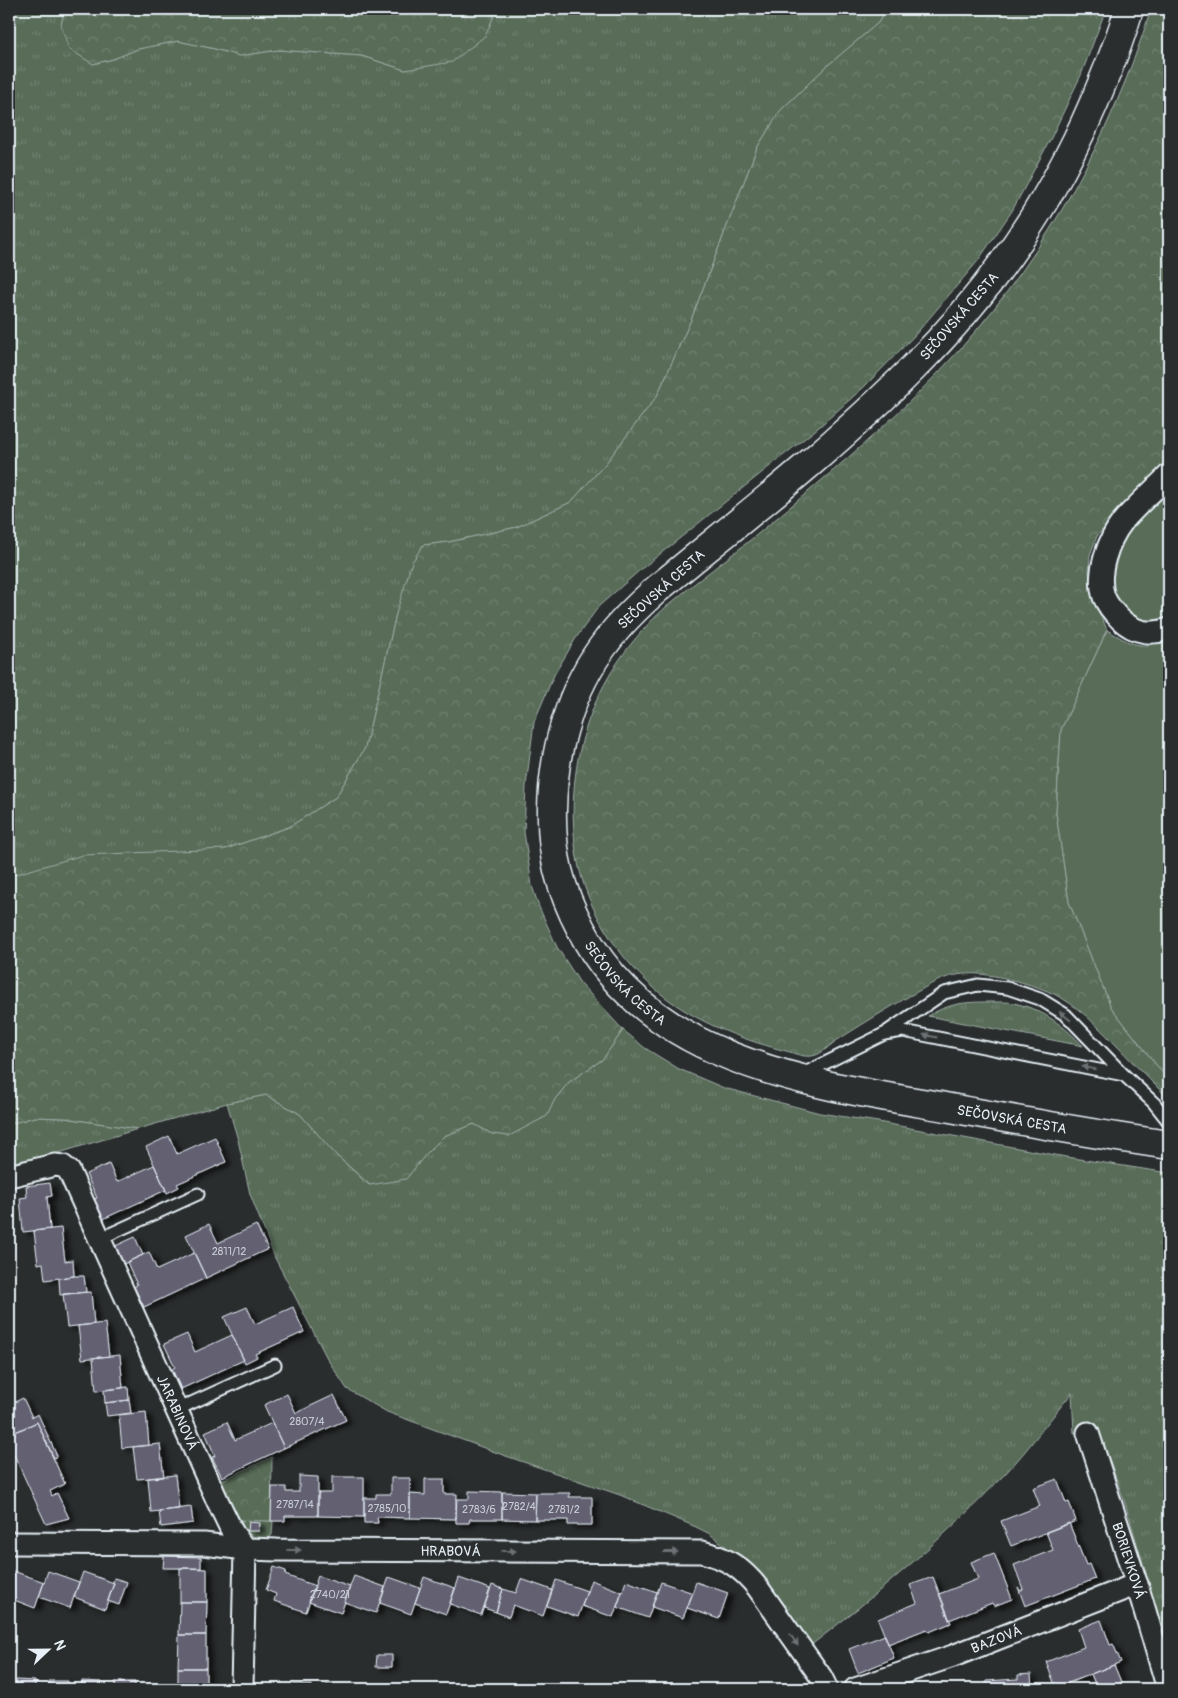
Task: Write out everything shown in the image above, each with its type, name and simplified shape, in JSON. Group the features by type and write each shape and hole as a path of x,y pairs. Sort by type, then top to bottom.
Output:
{"main road":[{"name":"SEČOVSKÁ CESTA","path":"1129,9 1114,53 1083,130 1033,219 1013,251 991,279 938,342 878,403 634,610 605,643 590,666 567,718 555,772 552,825 558,876 585,938 596,956 628,993 664,1022 687,1036 715,1050 746,1062 796,1077 925,1104 1169,1145"}],"street":[{"path":"1169,475 1122,522 1109,544 1101,572 1104,598 1119,618 1134,630 1157,633 1169,629"},
{"name":"JARABINOVÁ","path":"9,1176 55,1164 63,1166 69,1171 233,1533 245,1550"},
{"name":"BORIEVKOVÁ","path":"1088,1433 1168,1689"},
{"name":"HRABOVÁ","path":"9,1543 204,1544 245,1550 692,1552 710,1554 732,1563 747,1574 821,1677 827,1689"},
{"path":"242,1689 245,1550"},
{"name":"BAZOVÁ","path":"855,1689 953,1656 1136,1584"}],"lane":[{"path":"796,1077 884,1034 944,993 978,985 1007,988 1040,999 1066,1015 1154,1103 1169,1122"},
{"path":"884,1034 904,1030 1124,1075"},
{"path":"99,1240 198,1194"},
{"path":"176,1410 275,1365"}],"green space":[{"path":"9,9 65,9 61,25 93,64 113,59 138,49 178,41 239,56 278,50 362,56 405,70 485,36 497,9 887,9 878,23 827,66 780,111 757,148 691,320 657,396 606,463 571,502 517,527 449,542 423,545 396,614 365,748 336,797 289,827 226,849 176,853 13,875 9,878"},
{"path":"65,9 497,9 485,36 452,62 405,70 362,56 278,50 239,56 178,41 138,49 113,59 93,64 69,49 61,25"},
{"path":"887,9 1106,9 1081,75 1051,138 1012,211 977,262 915,335 864,387 819,427 640,570 599,606 576,638 554,675 534,722 526,786 524,832 532,886 557,947 580,983 623,1030 603,1059 569,1082 555,1099 547,1116 509,1136 492,1134 474,1124 444,1136 426,1154 406,1179 370,1185 336,1155 300,1114 266,1095 227,1103 138,1129 64,1118 35,1117 9,1124 9,878 13,875 83,855 226,849 289,827 336,797 365,748 396,614 412,562 423,545 449,542 517,527 571,502 606,463 657,396 691,320 757,148 780,111 827,66 878,23"},
{"path":"1151,9 1169,9 1169,459 1097,536 1090,555 1089,571 1093,596 1107,630 1061,730 1056,813 1069,902 1111,1007 1169,1081 1169,1099 1101,1030 1071,1004 1039,988 1013,980 985,975 967,974 950,976 933,983 885,1010 813,1056 796,1054 757,1043 725,1031 679,1007 648,983 617,948 594,909 585,888 575,844 573,810 575,776 581,744 591,714 604,685 621,657 642,631 666,607 759,533 838,467 889,421 938,373 993,310 1049,231 1074,189 1117,101"},
{"path":"1169,489 1169,619 1167,621 1146,622 1132,616 1115,598 1111,589 1112,557 1129,527"},
{"path":"1107,630 1130,643 1143,645 1169,638 1169,1081 1111,1007 1069,902 1056,813 1061,730"},
{"path":"970,1002 1008,1002 1036,1010 1045,1015 1062,1026 1083,1046 928,1016 946,1007"},
{"path":"623,1030 645,1048 679,1069 724,1088 820,1113 1066,1157 1169,1173 1169,1651 1125,1503 1097,1425 1074,1433 1072,1393 1013,1465 958,1521 886,1585 810,1646 748,1564 710,1534 620,1495 503,1455 387,1412 347,1389 328,1360 275,1258 250,1194 238,1140 227,1103 266,1095 300,1114 336,1155 369,1185 426,1154 444,1136 474,1124 492,1134 546,1116 555,1099 569,1082 603,1059"},
{"path":"35,1117 64,1118 138,1129 9,1168 9,1124"},
{"path":"272,1457 271,1521 236,1520 218,1482"},
{"path":"236,1520 273,1521 272,1535 267,1539 253,1536 245,1531"}],"building":[{"path":"169,1136 177,1154 215,1137 226,1162 177,1184 179,1187 167,1193 146,1147"},
{"path":"109,1164 117,1182 154,1165 166,1190 103,1219 94,1199 97,1198 86,1174"},
{"path":"50,1183 52,1196 47,1197 50,1229 23,1232 20,1198 27,1197 26,1186"},
{"path":"209,1224 218,1243 256,1225 268,1249 206,1278 186,1235"},
{"path":"61,1228 65,1261 73,1260 74,1276 45,1280 43,1263 38,1264 34,1231"},
{"path":"135,1237 143,1255 119,1266 111,1248"},
{"path":"149,1252 157,1270 194,1253 206,1278 144,1307 134,1287 137,1285 127,1262"},
{"path":"84,1276 86,1292 60,1295 59,1278"},
{"path":"91,1292 94,1324 67,1327 63,1294"},
{"path":"247,1307 255,1324 293,1307 304,1332 255,1354 257,1357 245,1363 224,1317"},
{"path":"105,1323 109,1356 82,1359 78,1326"},
{"path":"187,1334 195,1352 232,1335 244,1360 181,1389 172,1369 175,1367 164,1344"},
{"path":"120,1355 123,1388 96,1391 93,1358"},
{"path":"128,1387 129,1400 105,1403 104,1390"},
{"path":"287,1394 296,1413 334,1395 346,1420 284,1448 264,1405"},
{"path":"23,1398 32,1417 38,1414 57,1456 54,1458 37,1422 9,1435 9,1405"},
{"path":"129,1400 131,1413 107,1416 105,1403"},
{"path":"146,1412 149,1445 122,1448 119,1415"},
{"path":"37,1422 65,1484 50,1491 52,1496 57,1493 69,1518 46,1524 9,1444 9,1435"},
{"path":"227,1422 235,1440 272,1423 284,1448 222,1477 212,1457 215,1456 205,1432"},
{"path":"160,1444 164,1477 137,1479 133,1447"},
{"path":"175,1475 179,1509 151,1512 148,1478"},
{"path":"299,1476 318,1477 318,1516 285,1516 285,1521 271,1521 272,1487 286,1487 286,1492 299,1492"},
{"path":"332,1477 364,1477 364,1517 318,1516 318,1493 332,1493"},
{"path":"391,1478 410,1478 410,1518 377,1517 378,1523 364,1523 364,1498 376,1498 376,1494 391,1494"},
{"path":"425,1479 444,1479 444,1494 457,1494 456,1519 410,1518 410,1494 425,1495"},
{"path":"1057,1479 1066,1503 1069,1502 1076,1521 1011,1546 1001,1521 1040,1506 1033,1488"},
{"path":"469,1491 502,1492 502,1519 470,1519 469,1523 456,1523 456,1499 469,1499"},
{"path":"502,1492 536,1493 535,1520 502,1519"},
{"path":"536,1493 570,1493 569,1497 592,1497 592,1525 568,1525 568,1520 535,1520"},
{"path":"191,1507 193,1523 161,1527 159,1511"},
{"path":"249,1522 260,1523 259,1531 248,1531"},
{"path":"1069,1523 1086,1565 1089,1564 1095,1579 1025,1606 1018,1587 1020,1591 1023,1589 1014,1565 1053,1550 1046,1532"},
{"path":"994,1553 1012,1599 994,1606 992,1603 949,1620 939,1594 978,1579 971,1562"},
{"path":"164,1556 201,1557 201,1568 163,1568"},
{"path":"274,1567 286,1571 285,1575 315,1586 306,1612 274,1601 276,1594 266,1590"},
{"path":"180,1568 207,1569 207,1602 180,1602"},
{"path":"13,1571 44,1582 35,1608 9,1598 9,1582"},
{"path":"48,1571 79,1582 70,1608 39,1597"},
{"path":"83,1572 114,1583 105,1609 74,1597"},
{"path":"318,1576 350,1587 341,1613 309,1602"},
{"path":"354,1576 385,1587 376,1613 344,1602"},
{"path":"389,1577 420,1588 411,1614 380,1603"},
{"path":"424,1577 455,1588 446,1614 415,1603"},
{"path":"933,1577 951,1623 929,1632 927,1629 888,1644 878,1619 917,1603 910,1585"},
{"path":"114,1578 127,1582 119,1605 108,1601"},
{"path":"459,1578 490,1589 481,1615 450,1604"},
{"path":"521,1579 552,1590 543,1616 513,1605 509,1617 496,1612 503,1589 516,1593"},
{"path":"556,1580 587,1591 578,1617 547,1606"},
{"path":"591,1580 622,1592 613,1617 582,1606"},
{"path":"626,1581 657,1592 648,1618 617,1607"},
{"path":"661,1582 693,1593 683,1618 652,1607"},
{"path":"696,1582 728,1593 719,1619 687,1608"},
{"path":"492,1585 503,1589 496,1612 484,1608"},
{"path":"180,1602 207,1602 206,1635 179,1635"},
{"path":"1101,1620 1110,1645 1113,1644 1121,1662 1056,1688 1046,1662 1084,1647 1078,1629"},
{"path":"179,1635 206,1635 206,1668 178,1668"},
{"path":"885,1635 894,1658 858,1673 849,1649"},
{"path":"377,1655 392,1655 392,1667 376,1667"},
{"path":"1114,1665 1124,1689 1097,1689 1091,1674"},
{"path":"178,1668 206,1668 206,1689 178,1689"},
{"path":"1031,1674 1032,1689 986,1689 986,1681 1018,1679 1018,1675"},
{"path":"16,1680 35,1681 35,1689 16,1689"},
{"path":"49,1681 68,1681 68,1689 49,1689"},
{"path":"82,1681 101,1682 101,1689 82,1689"},
{"path":"115,1682 135,1682 135,1689 115,1689"},
{"path":"293,1685 312,1685 312,1689 293,1689"},
{"path":"326,1685 345,1686 345,1689 326,1689"},
{"path":"359,1686 378,1686 378,1688 391,1689 359,1689"},
{"path":"426,1687 444,1687 444,1689 426,1689"},
{"path":"751,1687 770,1688 770,1689 751,1689"},
{"path":"478,1688 478,1689 459,1689"}]}
